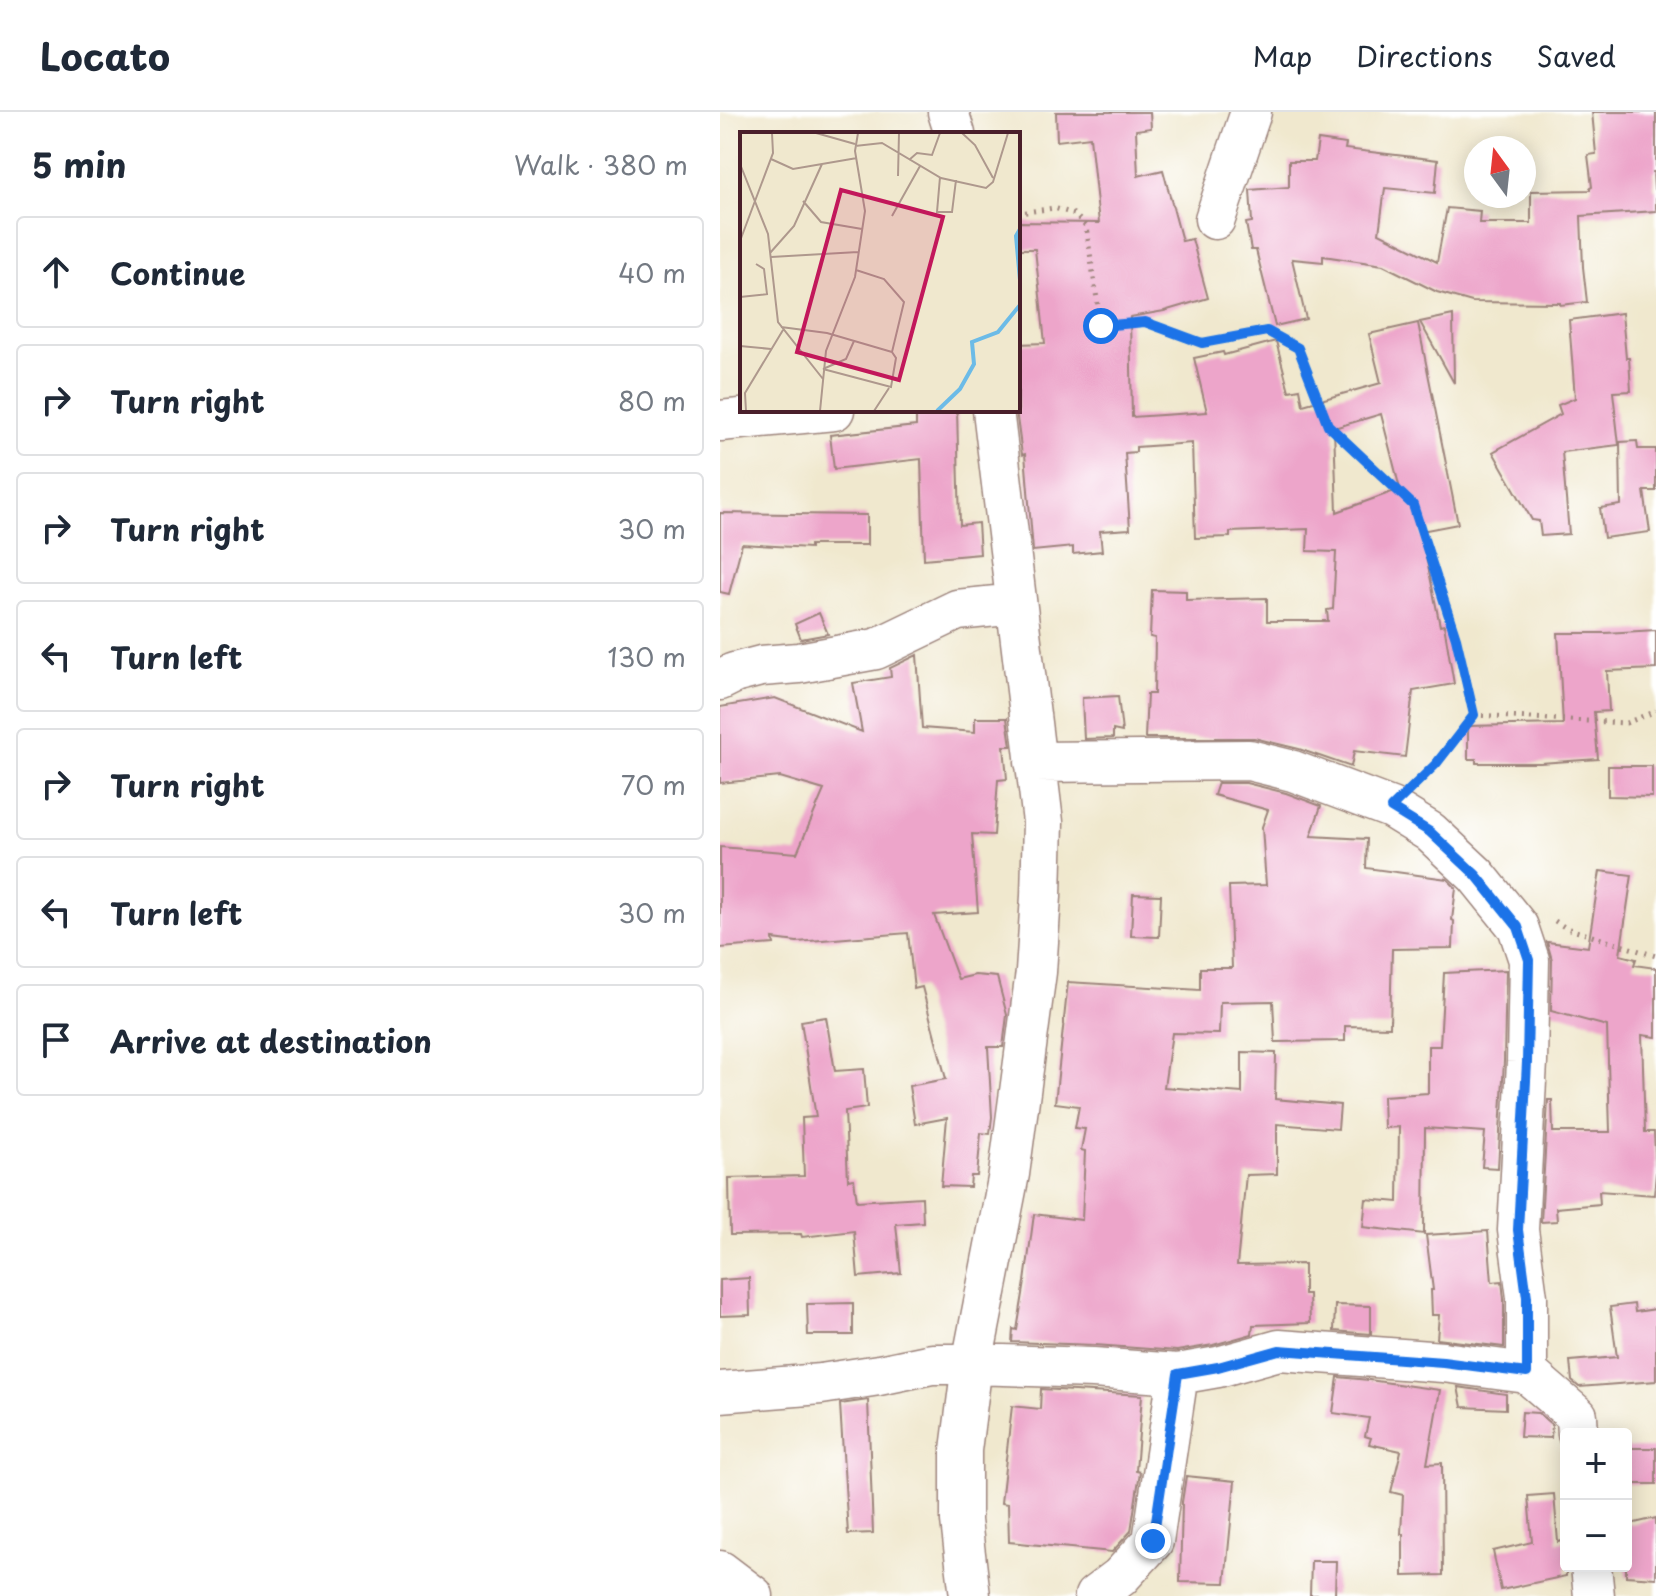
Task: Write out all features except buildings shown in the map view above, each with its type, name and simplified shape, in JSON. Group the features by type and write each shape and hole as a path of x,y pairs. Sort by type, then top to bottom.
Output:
{"street":[{"path":"948,112 954,132"},
{"path":"1215,219 1251,112"},
{"path":"720,421 813,412"},
{"path":"970,1596 961,1521 961,1464 972,1364 1009,1174 1036,972 1043,822 993,412"},
{"path":"720,680 761,666 799,663 876,649 957,610 1016,604"},
{"path":"1035,762 1249,760 1293,771 1391,808 1430,832 1476,875 1518,927 1529,960 1518,1230 1527,1297 1527,1373"},
{"path":"720,1392 821,1384 932,1364 1093,1368 1178,1374 1218,1367 1279,1350 1443,1362 1527,1373 1577,1416 1578,1428"},
{"path":"1095,1596 1120,1577 1153,1541 1178,1374"},
{"path":"720,1571 753,1596"},
{"path":"1592,1572 1594,1596"}],"path":[{"path":"1020,213 1054,208 1074,214 1086,226 1101,326 1145,322 1202,343 1267,331 1298,348 1328,425 1413,505 1456,638 1474,715"},
{"path":"1474,715 1626,723 1656,711"},
{"path":"1391,808 1436,764 1474,715"},
{"path":"1553,920 1566,928 1656,956"}],"route":[{"path":"1101,326 1145,322 1202,343 1267,331 1298,348 1328,425 1413,505 1456,638 1474,715 1436,764 1391,808 1430,832 1476,875 1518,927 1529,960 1518,1230 1527,1297 1527,1373 1443,1362 1279,1350 1218,1367 1178,1374 1153,1541"}]}
